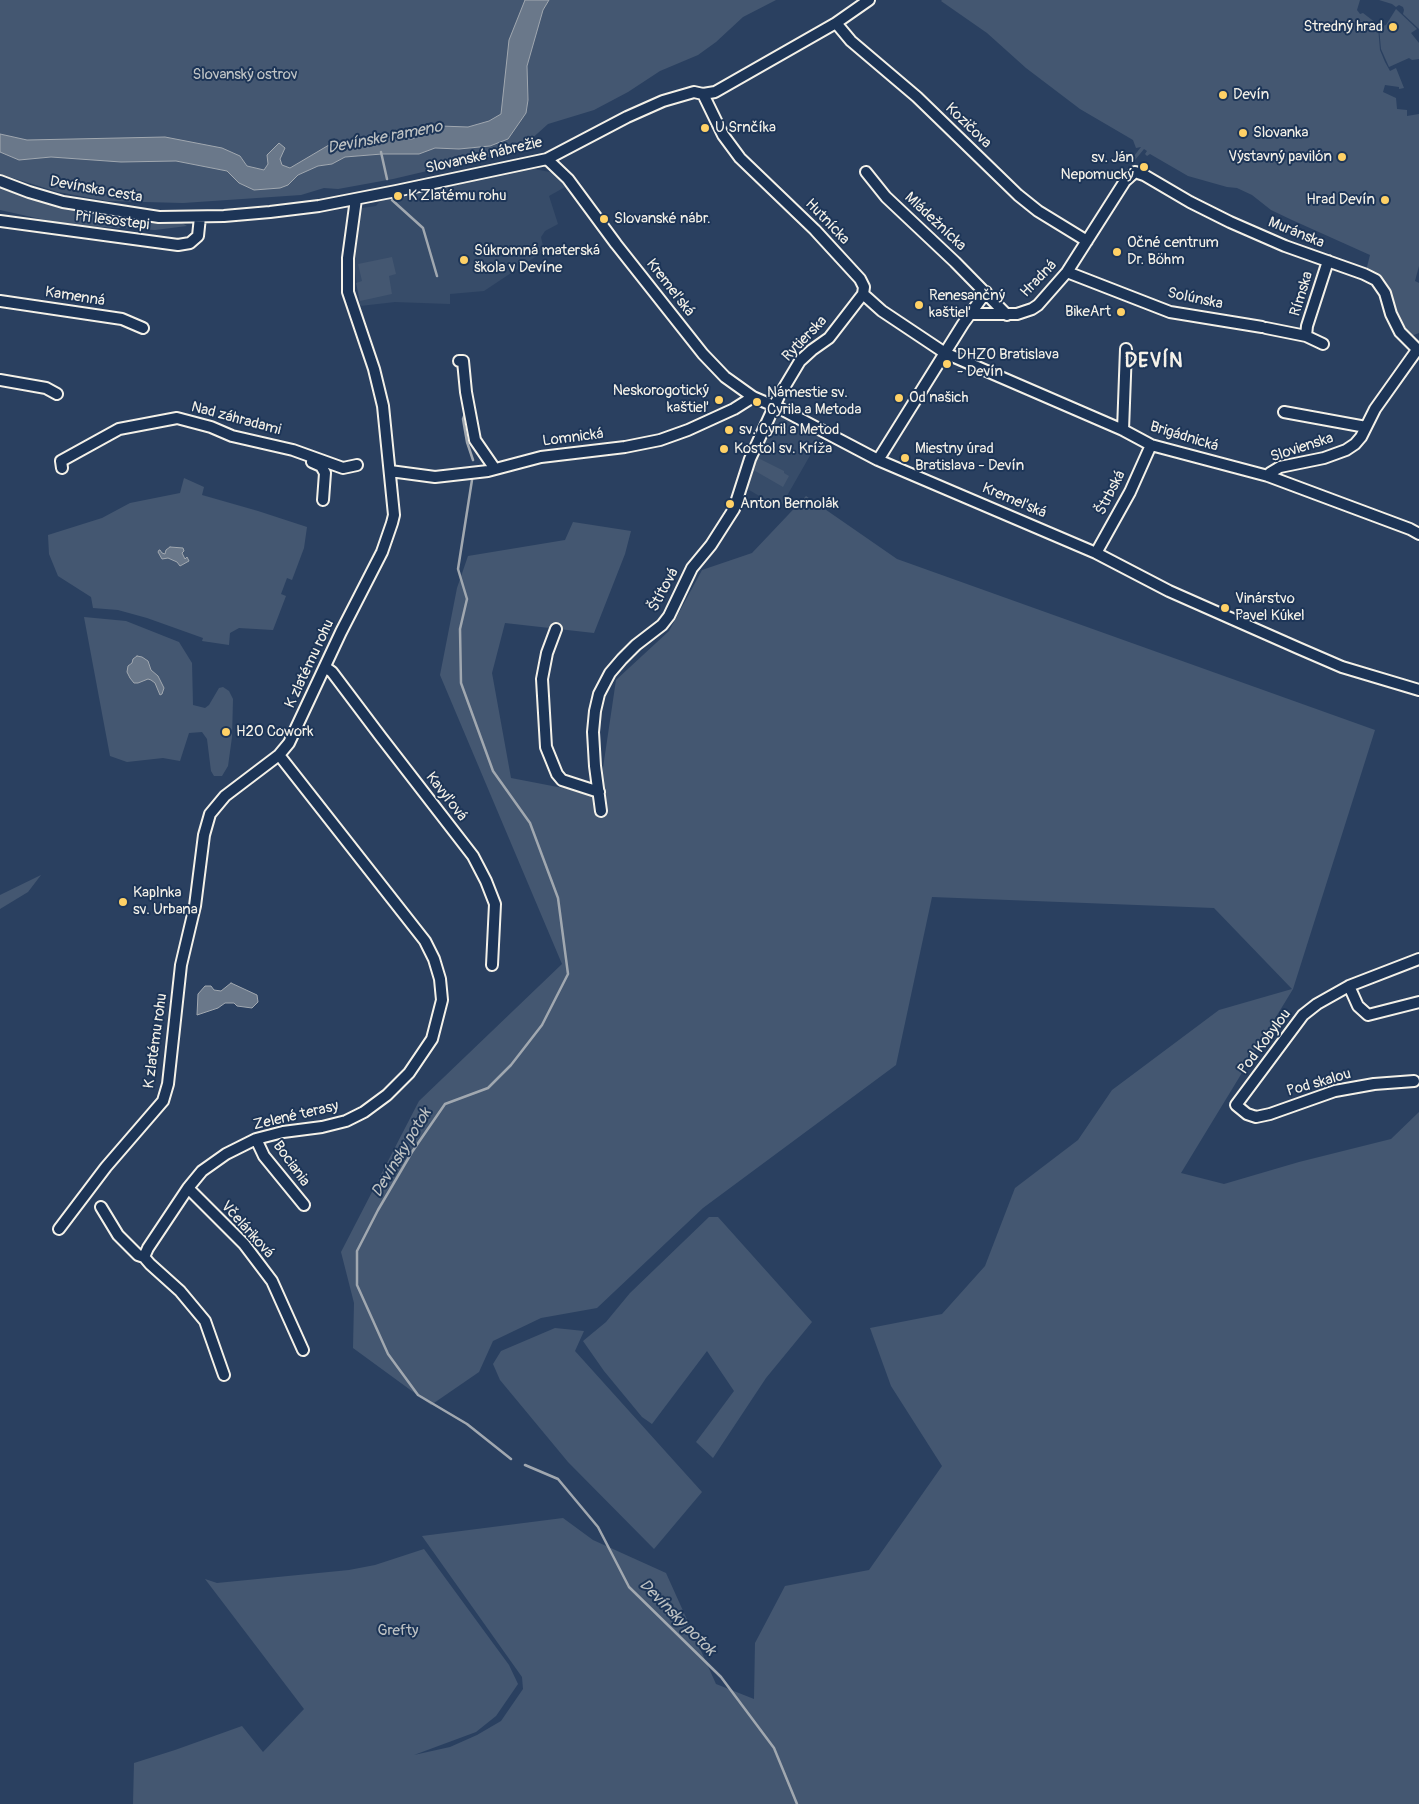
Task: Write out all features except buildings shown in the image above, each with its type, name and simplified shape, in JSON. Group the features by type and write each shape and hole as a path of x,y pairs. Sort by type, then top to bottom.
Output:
{"street":[{"name":"Slovanské nábrežie","path":"188,216 316,207 547,158 627,117 663,101 694,92 703,94 715,92 836,23 869,0"},
{"name":"Kozičova","path":"836,23 851,41 916,97 1018,195 1038,211 1087,241"},
{"name":"Hutnícka","path":"703,94 723,135 752,171 815,230 860,279 864,287 862,294 882,311 945,353"},
{"name":"Kremeľská","path":"547,158 568,179 616,244 703,354 725,377 752,397 774,406 878,460 1096,553 1169,591 1342,667 1419,690"},
{"name":"Mládežnícka","path":"866,172 886,197 986,292 1007,315"},
{"name":"Muránska","path":"1132,174 1135,172 1144,175 1190,202 1285,246 1376,280 1385,293 1391,314 1400,332 1418,350"},
{"name":"Hradná","path":"970,314 1007,315 1032,310 1067,272 1132,174"},
{"name":"Devínska cesta","path":"0,181 63,202 159,217 188,216"},
{"name":"K zlatému rohu","path":"59,1229 106,1167 163,1101 168,1084 181,965 197,895 207,821 210,814 225,796 279,755 293,735 382,552 392,523 394,515 383,406 374,369 348,292 348,258 356,199"},
{"name":"Pri lesostepi","path":"0,220 178,245 190,243 198,236 200,216"},
{"name":"Rímska","path":"1306,336 1307,326 1328,261"},
{"name":"Solúnska","path":"1067,272 1170,312 1264,327 1306,336 1323,344"},
{"path":"878,460 970,314 986,292"},
{"name":"Rytierska","path":"774,406 778,396 800,361 829,338 862,294"},
{"name":"Kamenná","path":"0,300 122,319 144,328"},
{"path":"1123,430 1126,349"},
{"name":"Slovienska","path":"1268,476 1280,468 1324,458 1346,450 1355,444 1375,409 1418,350"},
{"name":"Brigádnická","path":"945,353 1123,430 1151,446 1268,476 1419,534"},
{"path":"459,360 463,361 466,392 475,440 495,469"},
{"path":"0,380 46,388 57,394"},
{"name":"Lomnická","path":"390,471 435,477 495,469 541,457 626,447 660,440 688,430 734,408 752,397"},
{"name":"Štítová","path":"601,811 593,732 599,694 622,658 636,644 662,625 669,616 692,568 711,545 732,513 750,459 774,406"},
{"name":"Slovienska","path":"1284,412 1366,427"},
{"name":"Nad záhradami","path":"62,468 60,461 119,429 177,418 211,427 232,436 293,450 343,468 357,465"},
{"name":"Štrbská","path":"1096,553 1130,492 1151,446"},
{"path":"293,450 294,456 303,458 324,469 323,500"},
{"path":"556,629 547,653 542,679 546,748 557,774 562,780 598,792"},
{"name":"Kavyľová","path":"325,667 332,672 473,856 486,880 495,904 492,965"},
{"name":"Zelené terasy","path":"144,1257 188,1188 202,1171 226,1154 256,1139 283,1132 322,1127 346,1121 364,1112 387,1096 409,1073 427,1047 435,1030 442,1000 440,979 434,959 425,941 279,755"},
{"name":"Pod Kobylou","path":"1236,1105 1303,1015 1317,1004 1349,986 1419,959"},
{"path":"1349,986 1358,1006 1368,1015 1419,1002"},
{"name":"Pod skalou","path":"1236,1105 1247,1114 1256,1117 1270,1114 1335,1091 1374,1084 1414,1081"},
{"name":"Bociania","path":"256,1139 264,1156 304,1205"},
{"name":"Včeláriková","path":"188,1188 244,1244 272,1281 303,1350"},
{"path":"101,1207 118,1235 180,1291 205,1321 224,1375"}],"shaded area":[{"path":"529,168 555,173 565,187 549,196 558,224 545,231 541,237 544,251 484,291 450,294 450,304 395,302 360,306 354,265 362,208 376,206 381,200"},
{"path":"777,413 820,438 780,508 744,487 772,417"}],"green space":[{"name":"Slovanský ostrov","path":"0,0 525,0 506,80 501,114 489,121 468,127 440,126 412,139 380,136 339,144 334,142 290,168 282,165 279,159 285,148 275,148 267,155 268,164 264,170 247,166 240,156 165,137 27,140 0,134"},
{"path":"549,0 776,0 743,17 716,42 698,55 660,71 628,92 594,110 548,124 528,142 512,151 393,179 338,189 324,188 301,195 183,203 108,201 58,192 0,174 0,152 19,160 51,157 121,162 176,161 227,171 239,183 288,185 298,175 318,166 332,164 345,157 419,154 435,148 459,149 490,146 526,113 528,100 527,66 543,10"},
{"path":"942,0 1360,0 1357,10 1360,14 1363,13 1376,23 1380,50 1385,62 1390,71 1396,68 1404,88 1399,89 1399,87 1385,85 1383,92 1396,98 1397,109 1407,110 1407,116 1419,114 1419,266 1415,281 1419,283 1419,333 1411,336 1400,323 1387,287 1366,271 1370,255 1271,210 1252,195 1237,188 1188,176 1150,154 1147,156 1145,154 1147,151 1144,149 1135,160 1134,156 1141,147 1136,148 1133,140 1080,109 1026,68 987,33"},
{"path":"1379,0 1419,0 1419,29 1403,14 1403,7 1399,5 1396,7"},
{"path":"1396,9 1417,29 1411,33 1419,43 1419,59 1412,60 1409,58 1389,67 1381,49 1379,27 1386,25"},
{"path":"0,189 47,203 140,219 177,220 187,226 155,230 68,225 0,210"},
{"path":"392,257 396,274 389,276 392,294 360,301 356,283 362,281 358,264"},
{"path":"754,456 784,471 789,476 783,487 750,468"},
{"path":"184,478 204,487 202,495 307,527 304,548 292,580 287,578 281,594 286,596 273,630 239,628 230,633 229,645 202,641 203,638 147,618 118,610 93,608 91,597 58,576 49,554 48,535 102,518 130,503 180,493"},
{"name":"Grefty","path":"806,496 897,559 1375,730 1293,989 1181,1173 1224,1184 1299,1162 1391,1139 1419,1112 1419,1804 133,1804 134,1763 242,1726 263,1752 304,1709 205,1579 217,1583 349,1570 375,1565 424,1549 509,1665 518,1684 496,1716 476,1732 414,1755 450,1747 477,1735 501,1721 523,1689 522,1677 422,1536 563,1518 593,1540 666,1573 716,1684 754,1699 755,1643 785,1586 869,1570 942,1466 891,1386 870,1328 942,1314 985,1266 1015,1188 1078,1140 1112,1090 1219,1010 1292,989 1214,908 932,897 896,1065 703,1208 597,1308 541,1318 493,1341 479,1372 431,1405 353,1348 354,1303 341,1252 419,1101 562,964 440,675 457,588 468,556 565,540 573,522 631,531 625,554 594,633 505,623 492,673 511,778 599,795 616,680 669,631 702,570 752,553"},
{"path":"84,617 126,621 179,642 192,663 193,705 205,708 209,705 219,688 223,687 229,691 233,699 232,737 228,766 222,776 214,776 211,771 207,739 202,732 189,733 180,761 163,758 127,762 110,756"},
{"path":"41,875 28,892 0,909 0,895"},
{"path":"709,1217 718,1217 812,1322 766,1378 713,1458 696,1442 734,1391 707,1351 652,1424 642,1417 604,1371 583,1341 606,1322 630,1293"},
{"path":"555,1328 584,1331 575,1351 702,1492 654,1549 568,1462 500,1380 493,1364 501,1351"}],"water":[{"name":"Devínske rameno","path":"525,0 549,0 543,10 527,66 528,100 526,113 508,139 490,146 459,149 435,148 419,154 345,157 332,164 318,166 298,175 288,185 280,188 254,190 239,183 227,171 176,161 121,162 51,157 19,160 0,152 0,134 27,140 165,137 222,148 240,156 247,166 264,170 268,164 267,155 279,143 285,148 280,159 282,165 290,168 334,142 339,144 380,136 412,139 440,126 468,127 489,121 501,114 509,40"},
{"path":"170,547 183,548 184,551 182,553 185,559 187,557 189,561 180,566 177,562 168,558 162,559 158,552 159,550 165,554 166,550"},
{"path":"137,656 148,661 151,670 158,676 164,688 162,694 160,695 155,683 151,680 148,679 134,683 130,678 127,672 128,666"},
{"path":"231,983 257,995 258,1002 252,1008 237,1006 234,1003 225,1003 218,1008 197,1015 198,994 205,986 211,986 214,990 221,991"}],"waterway":[{"name":"Devínsky potok","path":"381,152 387,179"},
{"name":"Devínsky potok","path":"392,200 423,228 437,276"},
{"name":"Devínsky potok","path":"465,414 463,419 467,442 473,460"},
{"name":"Devínsky potok","path":"472,480 458,569 467,599 460,629 461,683 493,771 530,823 558,898 568,974 542,1025 511,1065 488,1088 445,1104 412,1152 378,1210 357,1251 357,1285 388,1354 418,1395 467,1424 511,1459"},
{"name":"Devínsky potok","path":"525,1465 558,1479 598,1527 629,1587 721,1677 774,1748 797,1804"}],"place":[{"name":"Stredný hrad","path":"1393,27"},
{"name":"Devín","path":"1223,95"},
{"name":"U Srnčíka","path":"705,128"},
{"name":"Slovanka","path":"1243,133"},
{"name":"Výstavný pavilón","path":"1342,157"},
{"name":"sv. Ján Nepomucký","path":"1144,167"},
{"name":"K Zlatému rohu","path":"398,196"},
{"name":"Hrad Devín","path":"1385,200"},
{"name":"Slovanské nábr.","path":"604,219"},
{"name":"Očné centrum Dr. Böhm","path":"1117,252"},
{"name":"Súkromná materská škola v Devíne","path":"464,260"},
{"name":"Renesančný kaštieľ","path":"919,305"},
{"name":"BikeArt","path":"1121,312"},
{"name":"DHZO Bratislava - Devín","path":"947,364"},
{"name":"Od našich","path":"899,398"},
{"name":"Neskorogotický kaštieľ","path":"719,400"},
{"name":"Námestie sv. Cyrila a Metoda","path":"757,402"},
{"name":"sv. Cyril a Metod","path":"729,430"},
{"name":"Kostol sv. Kríža","path":"724,449"},
{"name":"Miestny úrad Bratislava - Devín","path":"905,458"},
{"name":"Anton Bernolák","path":"730,504"},
{"name":"Vinárstvo Pavel Kúkel","path":"1225,608"},
{"name":"H2O Cowork","path":"226,732"},
{"name":"Kaplnka sv. Urbana","path":"123,902"}],"district":[{"name":"DEVÍN","path":"1154,362"}]}
